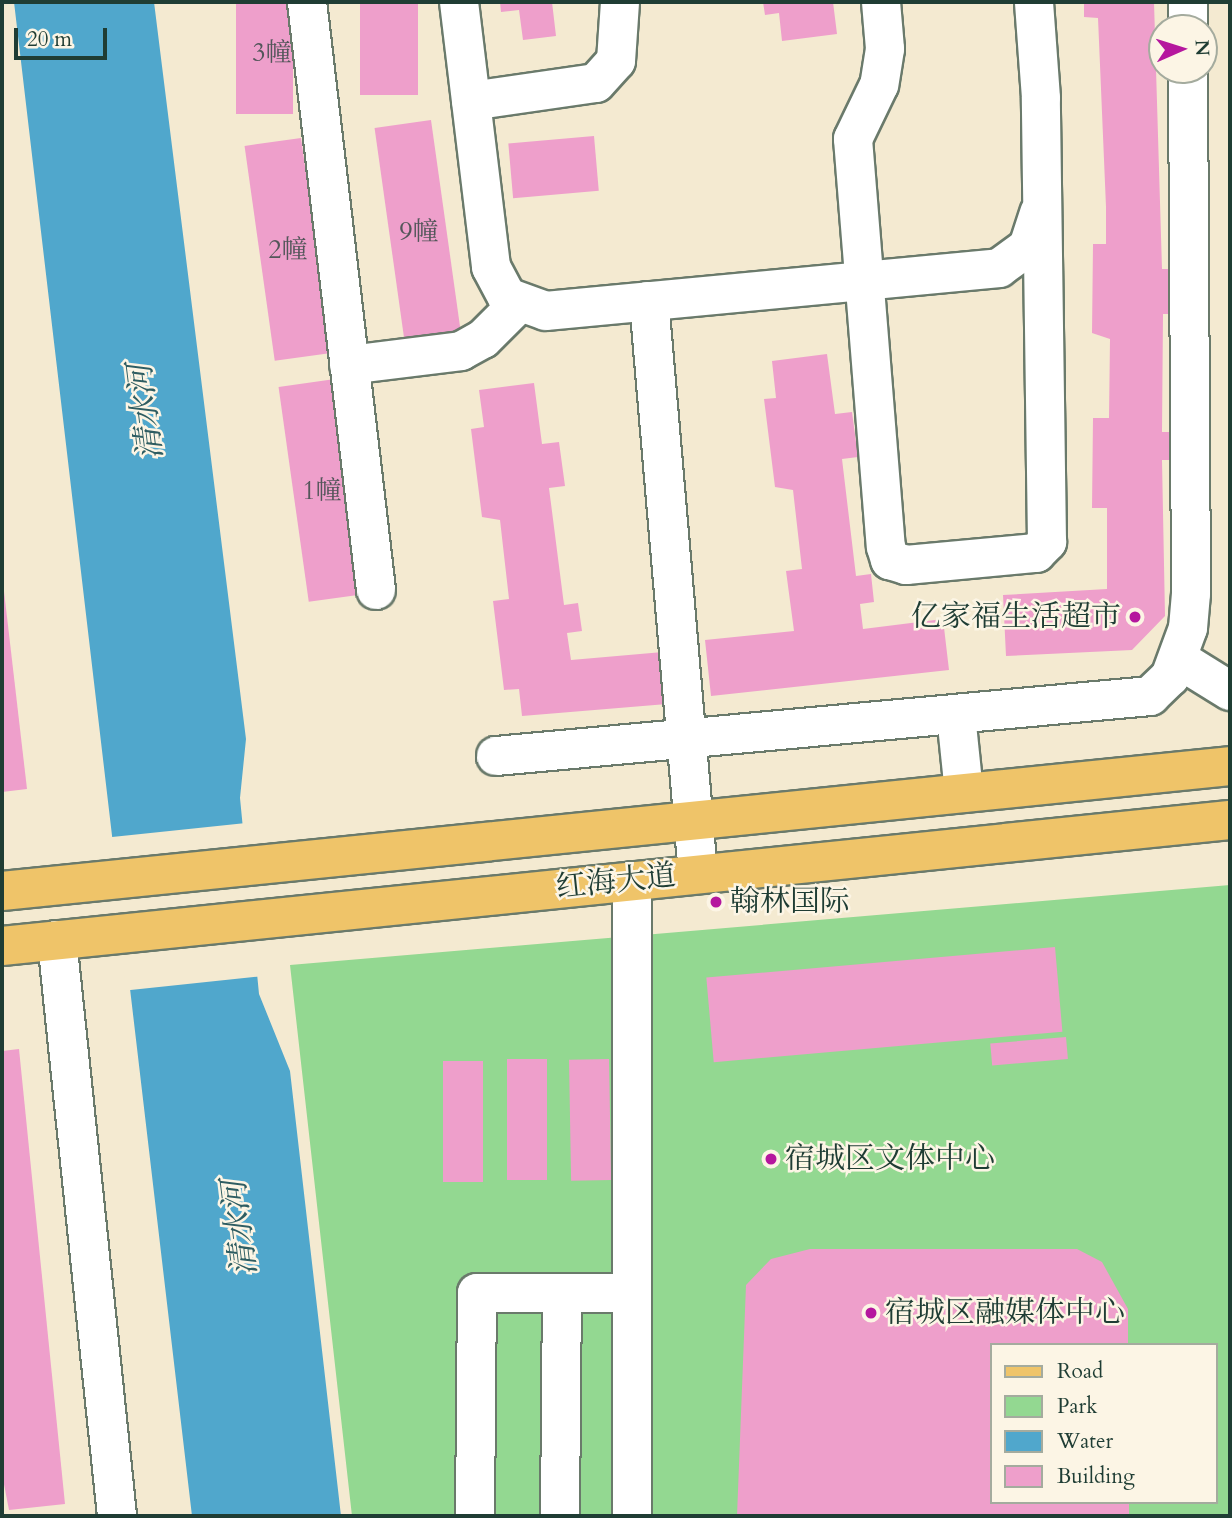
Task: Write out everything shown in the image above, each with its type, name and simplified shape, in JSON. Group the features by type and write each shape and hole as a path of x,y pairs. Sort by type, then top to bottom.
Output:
{"main road":[{"name":"红海大道","path":"2,891 1230,766"},
{"name":"红海大道","path":"2,946 1230,820"}],"lane":[{"path":"307,2 376,590"},
{"path":"459,2 491,267 507,298 546,311 999,268 1028,247 1042,204"},
{"path":"471,101 596,83 616,61 620,2"},
{"path":"881,2 885,49 879,85 853,139 863,281 890,561 906,565 1036,553 1047,542 1042,204 1034,2"},
{"path":"496,756 687,742 1150,696 1180,660 1191,594 1188,84"},
{"path":"649,301 698,874"},
{"path":"349,365 461,351 483,339 520,302"},
{"path":"1180,660 1230,691"},
{"path":"956,715 964,793"},
{"path":"632,880 632,1516"},
{"path":"57,940 117,1516"},
{"path":"475,1516 477,1293 632,1293"},
{"path":"559,1516 562,1293"}],"green space":[{"name":"宿城区文体中心","path":"1230,885 1230,1516 352,1516 290,965"}],"water":[{"name":"清水河","path":"14,2 154,2 246,739 240,798 259,994 290,1071 341,1516 192,1516"}],"pier":[{"path":"246,823 262,976 126,990 110,837"}],"building":[{"path":"236,2 293,2 293,114 236,114"},
{"path":"360,2 418,2 418,95 360,95"},
{"path":"500,2 552,2 556,36 523,40 519,10 501,12"},
{"path":"763,2 833,2 837,34 782,41 779,13 765,15"},
{"path":"1084,2 1154,2 1154,14 1148,14 1148,84 1156,84 1162,269 1179,269 1179,314 1163,314 1162,432 1176,432 1176,460 1162,460 1165,616 1132,650 1006,656 1003,595 1107,589 1107,508 1092,508 1093,418 1109,418 1110,339 1092,333 1093,244 1106,244 1106,207 1098,18 1084,17"},
{"path":"431,120 461,336 405,344 375,128"},
{"path":"594,136 599,191 513,198 508,143"},
{"path":"301,138 331,353 275,361 245,146"},
{"path":"827,354 835,414 852,412 858,457 842,459 856,576 871,574 874,602 860,604 863,629 943,619 949,670 711,696 705,640 794,631 786,571 802,569 793,490 775,487 764,399 776,398 772,361"},
{"path":"335,379 365,594 309,602 279,387"},
{"path":"534,383 542,444 559,442 565,486 549,488 564,605 578,603 582,631 567,633 571,660 663,652 667,704 522,716 519,689 504,690 493,601 509,599 500,520 482,517 471,429 484,427 479,390"},
{"path":"2,574 27,789 2,792"},
{"path":"1055,947 1062,1032 714,1062 706,978"},
{"path":"1066,1037 1068,1059 992,1066 990,1044"},
{"path":"19,1049 65,1504 9,1510 2,1474 2,1051"},
{"path":"507,1059 547,1059 547,1180 507,1180"},
{"path":"609,1059 611,1180 571,1181 569,1060"},
{"path":"443,1061 483,1061 483,1182 443,1182"},
{"path":"810,1249 1077,1249 1102,1262 1128,1309 1128,1343 990,1343 990,1504 1129,1504 1129,1516 737,1516 746,1285 771,1259"}],"place":[{"name":"亿家福生活超市","path":"1135,617"},
{"name":"翰林国际","path":"716,902"},
{"name":"宿城区文体中心","path":"771,1159"},
{"name":"宿城区融媒体中心","path":"871,1313"}]}
